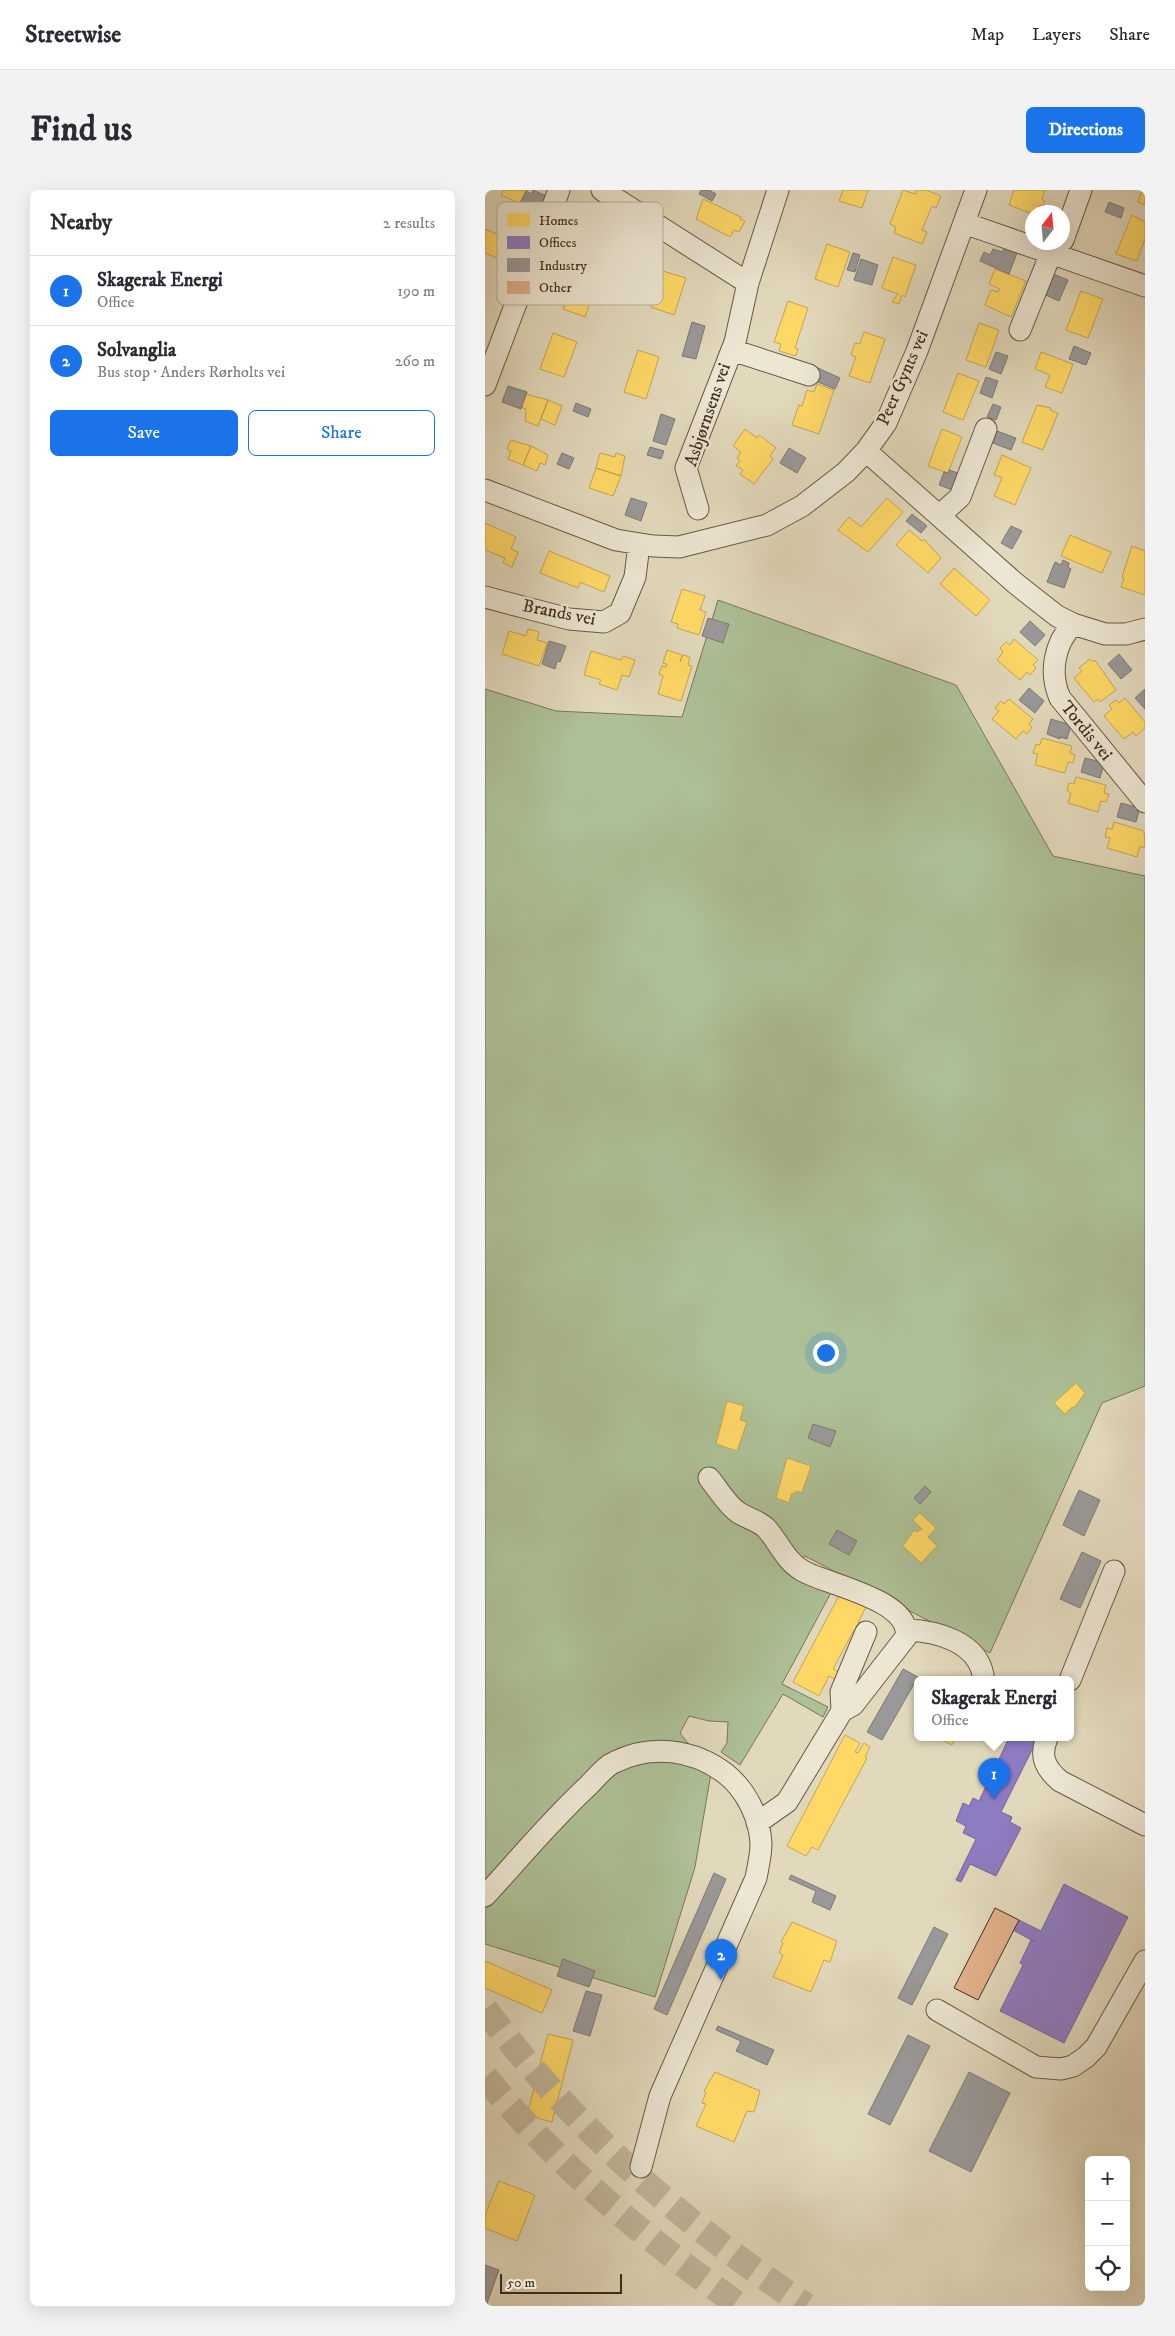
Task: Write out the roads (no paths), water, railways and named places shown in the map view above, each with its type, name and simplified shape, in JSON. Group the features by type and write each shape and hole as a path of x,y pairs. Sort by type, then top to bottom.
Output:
{"street":[{"path":"554,202 559,190"},
{"path":"602,190 621,202"},
{"name":"Asbjørnsens vei","path":"698,509 686,468 731,350 748,283 779,190"},
{"name":"Peer Gynts vei","path":"485,490 573,525 639,545 679,547 767,525 802,506 846,472 866,451 886,422 895,403 976,190"},
{"path":"1070,218 1081,190"},
{"path":"964,223 1025,239"},
{"path":"663,229 748,283"},
{"path":"1020,330 1057,250"},
{"path":"1063,250 1145,286"},
{"path":"485,385 515,305"},
{"name":"Asbjørnsens vei","path":"731,350 809,375"},
{"path":"941,515 960,497 985,428"},
{"path":"866,451 941,515 1015,583 1057,616 1073,624 1105,634 1143,636"},
{"name":"Brands vei","path":"485,597 569,619 604,622 620,613 635,577 639,545"},
{"name":"Tordis vei","path":"1073,624 1064,634 1059,645 1054,671 1055,686 1060,698 1145,802"},
{"path":"709,1478 737,1512 765,1527 783,1553 803,1571 876,1601 902,1618 907,1630 906,1637 853,1705 842,1711 787,1802 757,1823"},
{"path":"1072,1676 1113,1572"},
{"path":"907,1630 922,1630 963,1645 978,1659 983,1675"},
{"path":"842,1711 841,1692 866,1632"},
{"path":"1046,1741 1043,1758 1049,1771 1060,1781 1145,1825"},
{"path":"485,1896 573,1800 606,1768 613,1762 635,1754 671,1751 698,1757 715,1766 740,1789 752,1807 761,1844 756,1878 660,2096 641,2167"},
{"path":"937,2010 1037,2067 1061,2069 1073,2066 1097,2046 1145,1961"}],"tunnel":[{"path":"485,2009 556,2095 593,2134 674,2207 716,2241 806,2306"},
{"path":"485,2077 543,2141 605,2200 671,2255 740,2306"}],"place":[{"name":"Skagerak Energi","path":"994,1799"},
{"name":"Solvanglia","path":"721,1980"}]}
